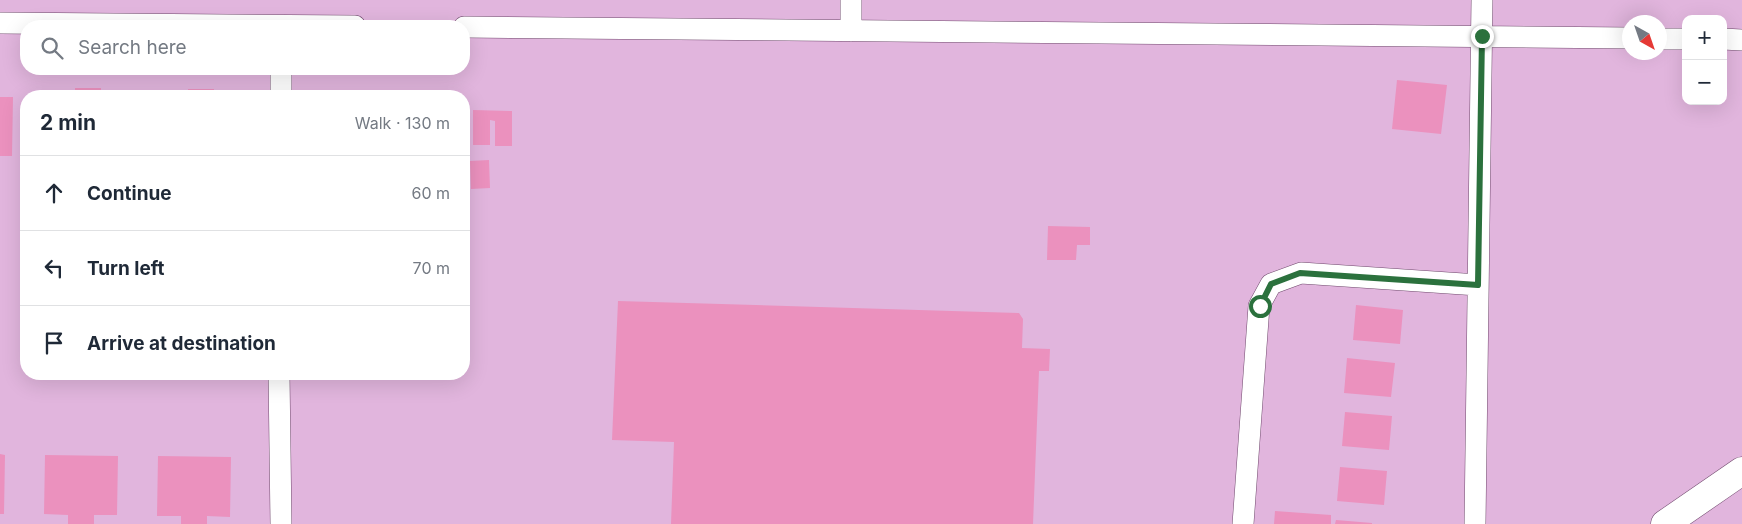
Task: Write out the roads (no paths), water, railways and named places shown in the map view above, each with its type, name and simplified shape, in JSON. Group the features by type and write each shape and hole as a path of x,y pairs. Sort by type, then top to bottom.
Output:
{"street":[{"path":"850,31 851,0"},
{"path":"1475,524 1482,0"},
{"path":"0,23 20,23"},
{"path":"470,27 1622,38"},
{"path":"1667,39 1682,39"},
{"path":"1727,39 1742,40"},
{"path":"281,75 281,90"},
{"path":"1243,524 1260,306 1271,284 1300,273 1478,285"},
{"path":"279,380 281,524"},
{"path":"1665,524 1742,471"}]}
